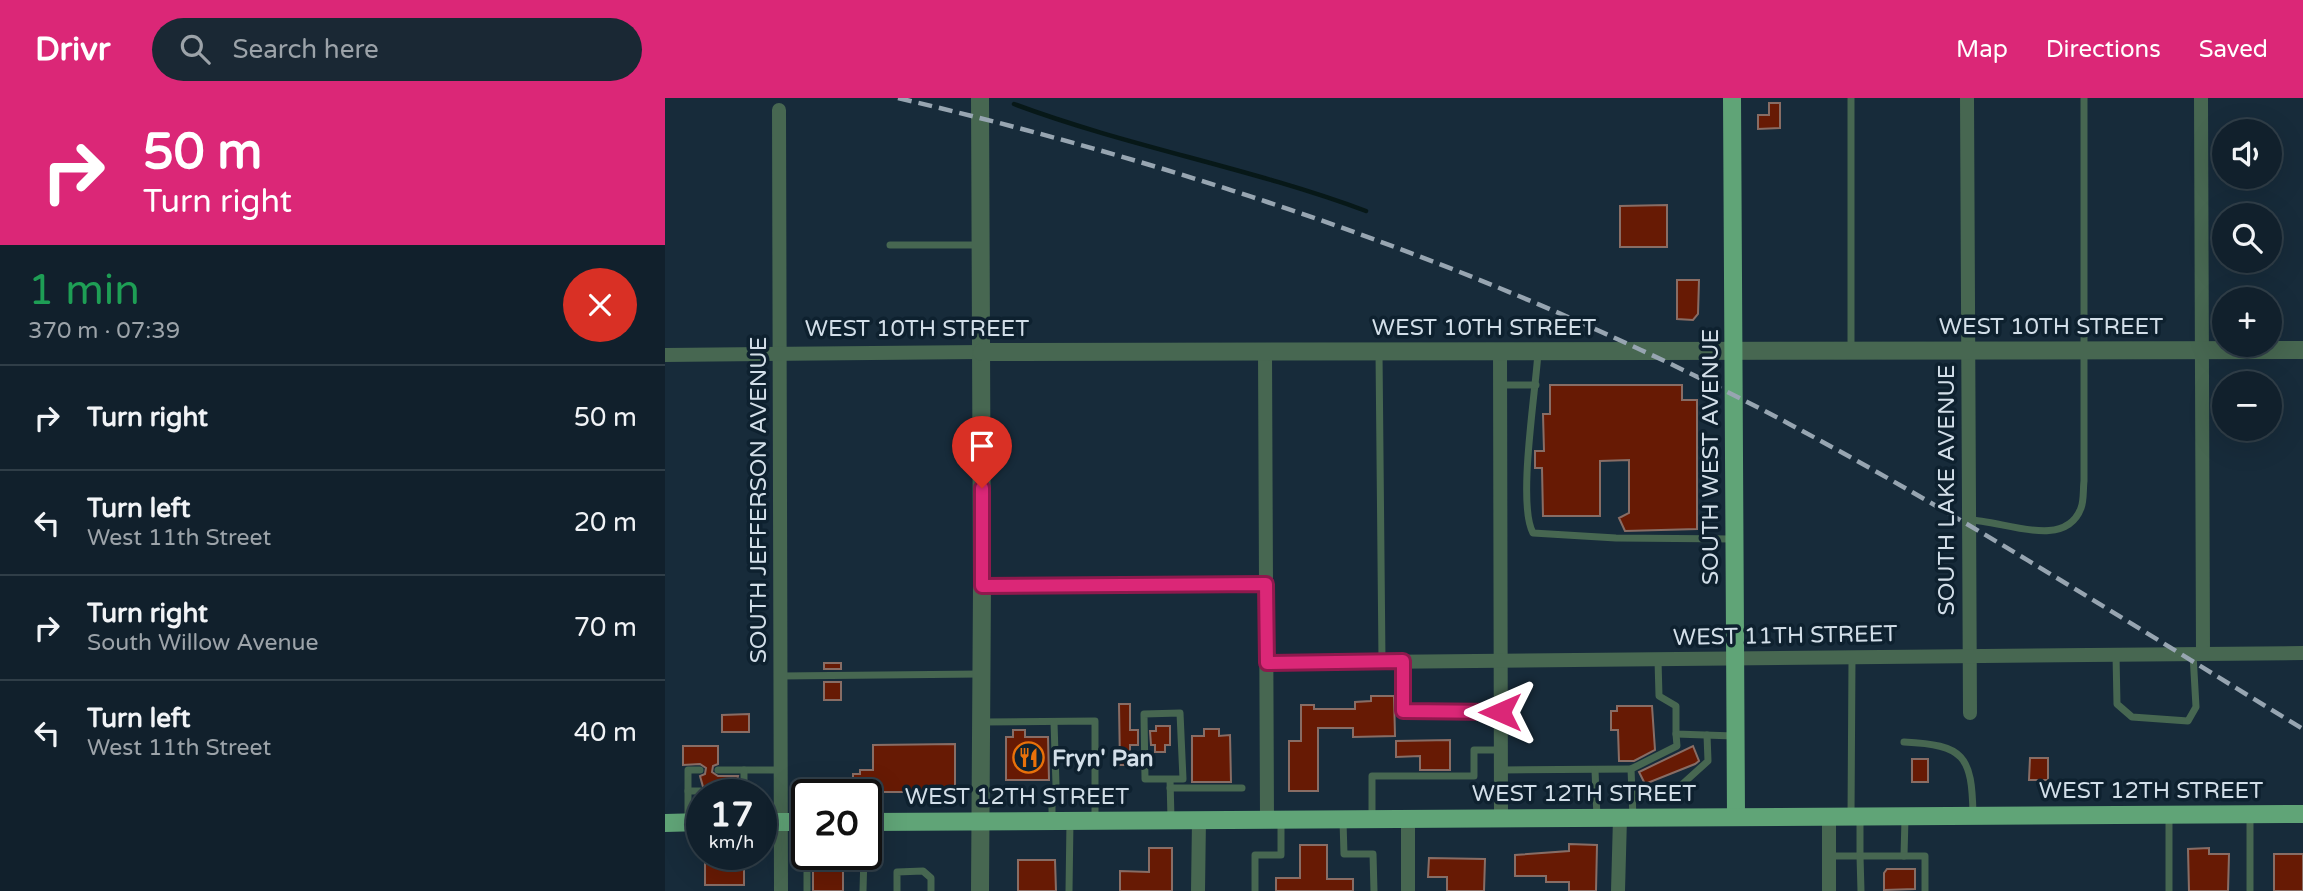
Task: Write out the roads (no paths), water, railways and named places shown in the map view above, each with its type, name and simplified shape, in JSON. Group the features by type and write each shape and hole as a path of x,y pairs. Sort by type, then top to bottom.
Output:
{"main road":[{"name":"SOUTH WEST AVENUE","path":"1732,98 1736,816"},
{"name":"WEST 12TH STREET","path":"882,822 2303,814"},
{"path":"777,822 791,822"},
{"path":"665,823 686,823"}],"street":[{"path":"980,98 980,891"},
{"name":"SOUTH LAKE AVENUE","path":"1967,98 1970,713"},
{"path":"2198,654 2201,98"},
{"name":"SOUTH JEFFERSON AVENUE","path":"779,110 781,891"},
{"name":"WEST 10TH STREET","path":"665,355 2303,350"},
{"path":"1500,351 1501,818"},
{"path":"1265,352 1267,663 1274,819"},
{"path":"982,586 1266,584"},
{"name":"WEST 11TH STREET","path":"1267,663 2303,653"},
{"path":"1829,817 1829,891"},
{"path":"1408,818 1408,891"},
{"path":"1618,891 1626,818"},
{"path":"1198,891 1199,819"}],"lane":[{"path":"1851,98 1851,351"},
{"path":"1969,520 1985,520 2037,531 2055,531 2070,523 2081,509 2084,481 2084,98"},
{"path":"890,245 981,245"},
{"path":"1538,351 1537,385 1527,465 1529,516 1533,533 1616,538 1735,539"},
{"path":"1379,352 1381,661"},
{"path":"1500,385 1537,385"},
{"path":"2116,655 2117,704 2133,717 2188,721 2196,707 2198,654"},
{"path":"1852,657 1856,817 1861,891"},
{"path":"1501,770 1631,769 1678,749 1676,706 1659,696 1658,659"},
{"path":"1403,661 1403,711 1500,712"},
{"path":"781,676 981,674"},
{"path":"1170,784 1183,779 1180,713 1144,714 1145,779 1170,784 1242,788"},
{"path":"981,723 1095,721 1095,820"},
{"path":"1054,722 1056,785 1052,793 1061,820 1069,891"},
{"path":"1676,734 1736,736"},
{"path":"1633,791 1677,789 1707,761 1707,735"},
{"path":"1904,742 1941,744 1952,748 1969,771 1973,816"},
{"path":"1371,819 1371,776 1474,776 1474,750 1500,750"},
{"path":"1687,768 1691,776"},
{"path":"1626,818 1633,791 1631,769"},
{"path":"688,779 688,770 700,770"},
{"path":"718,770 781,770"},
{"path":"743,779 744,770"},
{"path":"1595,770 1597,818"},
{"path":"1664,779 1669,789"},
{"path":"1170,784 1171,820"},
{"path":"2250,814 2250,891"},
{"path":"2169,815 2169,891"},
{"path":"1904,856 1905,817"},
{"path":"1255,891 1255,856 1281,856 1274,819"},
{"path":"1343,819 1344,854 1373,854 1374,891"},
{"path":"1829,856 1925,856 1925,891"},
{"path":"807,870 807,891"},
{"path":"863,891 864,870"},
{"path":"897,891 897,872 923,871 931,878 931,891"}],"waterway":[{"path":"1014,104 1101,133 1279,182 1366,211"}],"railway":[{"path":"898,98 1088,147 1276,205 1460,272 1641,350 1727,392 1895,482 2303,729"}],"place":[{"name":"Fryn' Pan","path":"1029,758"}]}
